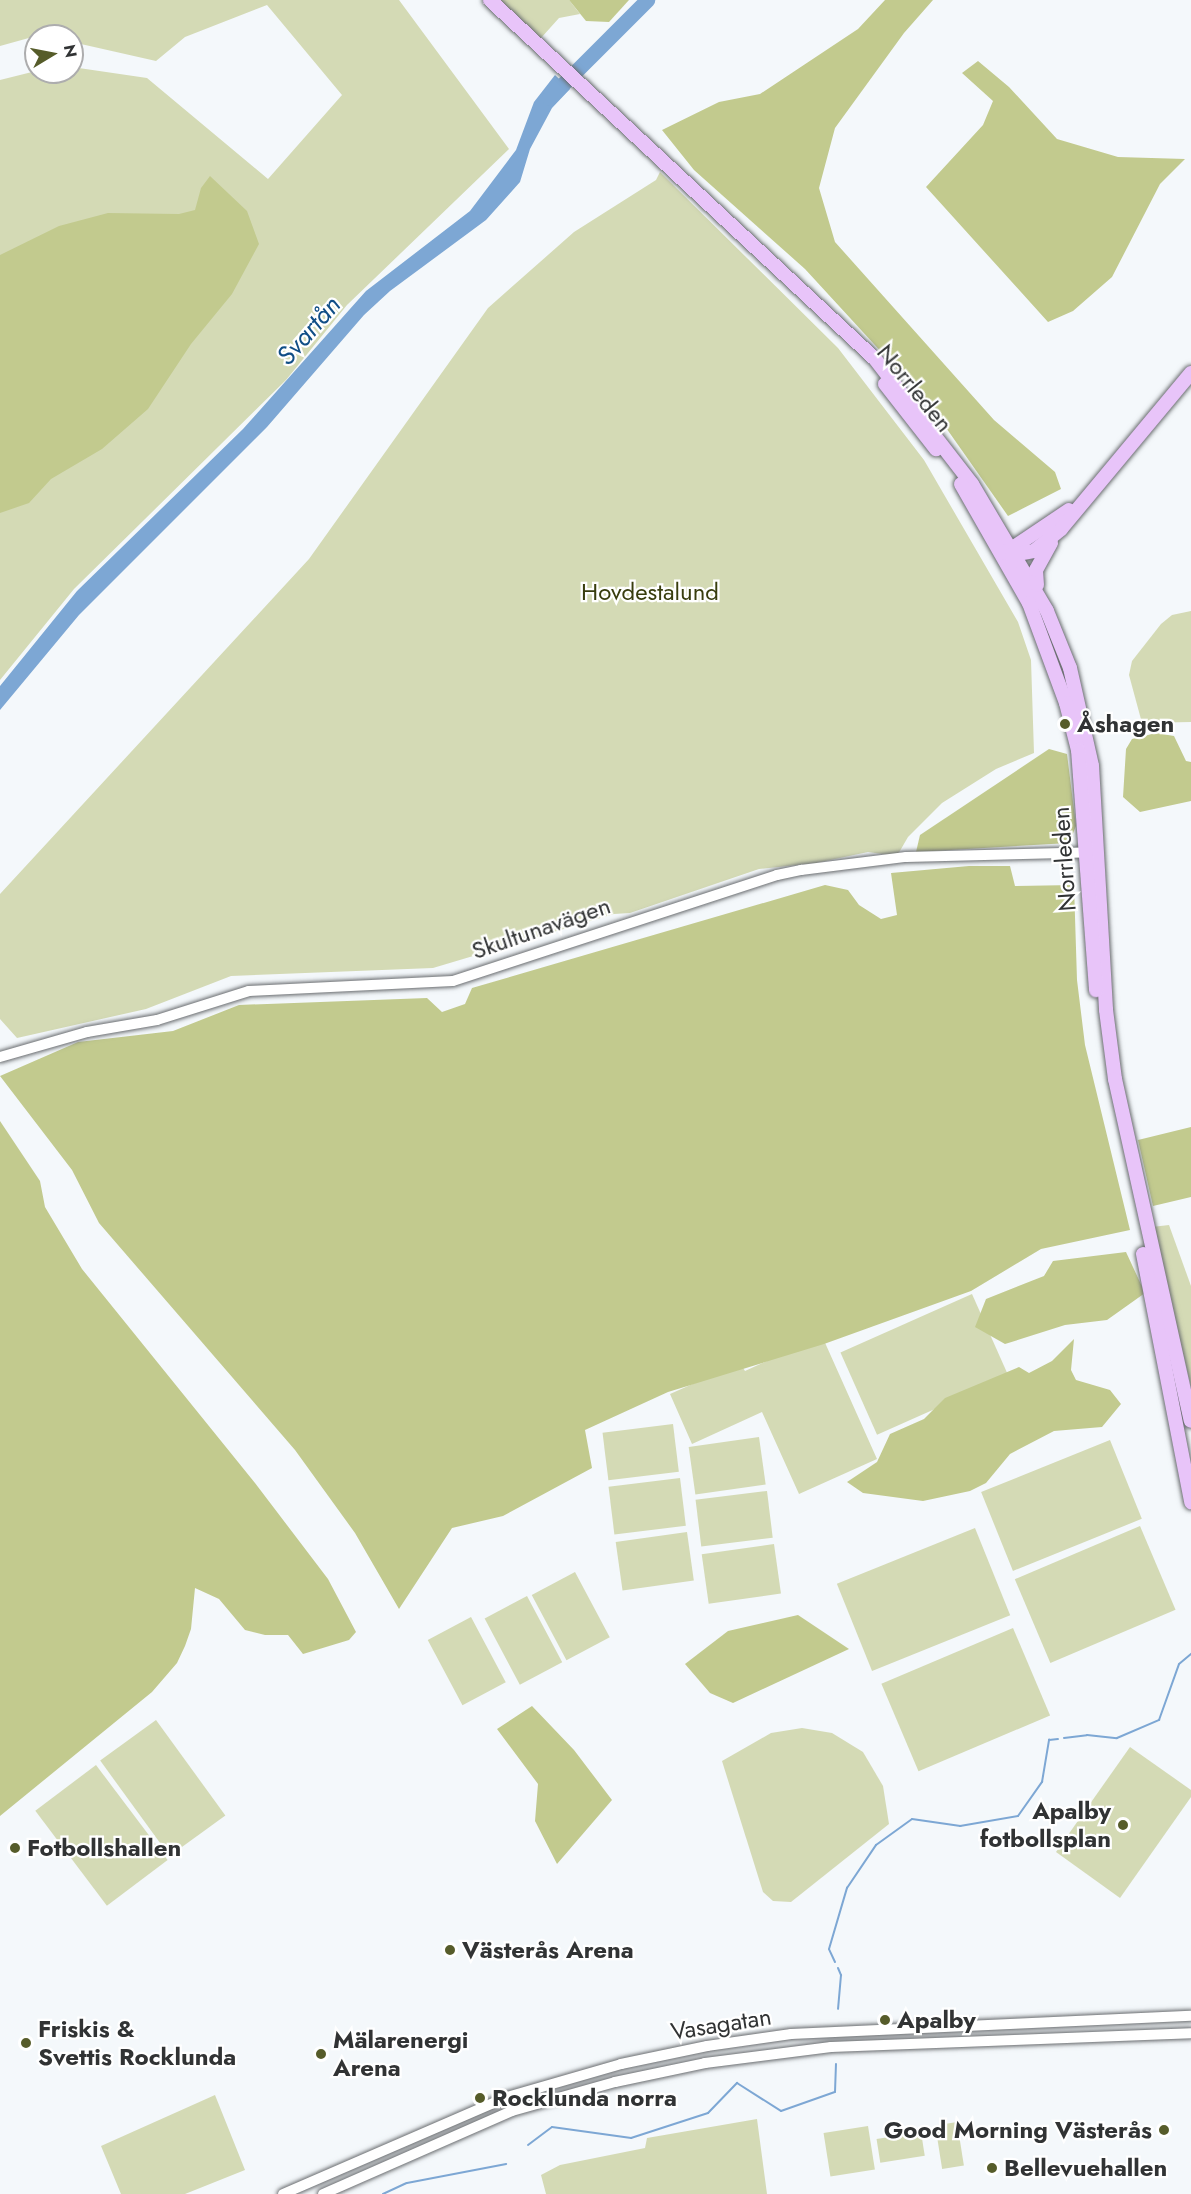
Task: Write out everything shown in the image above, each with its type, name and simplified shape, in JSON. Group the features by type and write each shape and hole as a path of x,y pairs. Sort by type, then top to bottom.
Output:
{"main road":[{"name":"Norrleden","path":"490,0 801,287 905,394 1039,594 1070,668 1093,775 1092,852 1107,1080 1191,1503"},
{"path":"1039,594 1036,570 1039,561 1061,529 1083,499 1191,373"},
{"path":"1010,548 1026,540 1083,499"},
{"path":"1010,548 1034,551 1061,529"},
{"name":"Norrleden","path":"1010,548 1066,703 1077,750 1092,852 1106,1010 1116,1089 1191,1421"}],"street":[{"name":"Skultunavägen","path":"0,1057 87,1032 157,1020 249,991 409,986 457,980 793,871 906,857 1092,852"},
{"name":"Vasagatan","path":"283,2194 507,2097 621,2064 708,2046 791,2034 1191,2016"},
{"name":"Vasagatan","path":"323,2194 512,2111 615,2082 705,2063 831,2047 1191,2033"}],"green space":[{"path":"0,0 399,0 509,149 347,305 286,380 74,589 0,680 0,80 24,74 24,84 84,84 84,69 147,78 268,179 342,95 267,5 185,37 156,61 84,45 84,24 24,24 24,39 0,46"},
{"path":"499,0 569,0 580,14 559,18 541,38"},
{"path":"569,0 629,0 609,22 586,21"},
{"path":"885,0 933,0 904,33 835,128 819,188 835,242 994,420 1055,472 1061,489 1008,516 930,405 805,269 694,170 662,130 719,102 760,94 858,29"},
{"path":"978,61 1009,87 1057,139 1118,157 1185,159 1160,184 1112,277 1073,311 1048,322 926,187 983,125 993,101 962,73"},
{"name":"Hovdestalund","path":"660,172 838,348 924,460 1018,622 1031,660 1034,753 996,769 942,803 908,837 897,856 868,852 816,863 759,869 630,913 614,914 433,968 231,976 146,1009 17,1038 0,1019 0,894 309,559 488,308 574,232 656,180"},
{"path":"210,176 247,211 259,244 232,294 191,344 148,409 102,449 51,479 29,503 0,513 0,255 59,226 108,213 179,214 195,210 201,188"},
{"path":"1191,611 1191,722 1142,723 1129,675 1132,661 1161,624 1172,615"},
{"path":"1156,733 1174,736 1186,761 1191,762 1191,801 1140,812 1123,797 1126,749 1132,739"},
{"path":"1049,749 1067,754 1076,826 1069,843 916,852 920,835"},
{"path":"969,866 1010,866 1015,886 1074,885 1077,980 1085,1045 1130,1230 1041,1249 971,1291 824,1344 668,1392 585,1430 592,1468 503,1516 452,1528 399,1609 355,1533 295,1450 99,1223 72,1170 0,1076 78,1042 173,1031 239,1005 427,998 442,1012 465,1004 472,988 825,885 848,890 859,905 881,919 897,915 891,873"},
{"path":"0,1121 40,1181 45,1207 82,1269 255,1483 328,1579 356,1632 349,1640 303,1654 288,1635 265,1635 245,1630 219,1599 195,1588 191,1629 177,1663 152,1692 0,1816"},
{"path":"1191,1127 1191,1197 1153,1206 1138,1140"},
{"path":"1169,1225 1191,1286 1191,1386 1152,1227"},
{"path":"1126,1252 1145,1293 1107,1320 1065,1325 1005,1344 975,1327 986,1299 1044,1276 1053,1261"},
{"path":"972,1294 1009,1376 877,1435 840,1353"},
{"path":"822,1336 877,1459 799,1494 762,1412 692,1444 670,1394 740,1363 745,1371"},
{"path":"1074,1339 1071,1370 1076,1380 1110,1390 1121,1404 1102,1427 1054,1431 1010,1454 986,1483 970,1491 923,1501 863,1493 847,1482 877,1462 890,1434 924,1419 945,1398 1019,1367 1029,1373 1052,1361"},
{"path":"673,1424 679,1472 608,1480 603,1433"},
{"path":"759,1437 766,1485 695,1494 689,1447"},
{"path":"1110,1440 1142,1519 1013,1571 981,1492"},
{"path":"680,1478 686,1526 614,1534 609,1487"},
{"path":"767,1491 773,1538 701,1546 696,1500"},
{"path":"1140,1526 1176,1610 1050,1663 1015,1579"},
{"path":"975,1528 1010,1615 872,1671 837,1584"},
{"path":"687,1532 694,1581 623,1591 616,1542"},
{"path":"774,1544 781,1594 709,1604 702,1554"},
{"path":"575,1572 610,1637 566,1660 532,1595"},
{"path":"527,1596 562,1662 520,1685 485,1619"},
{"path":"798,1615 849,1649 733,1703 710,1693 685,1664 728,1631"},
{"path":"471,1617 506,1682 462,1705 428,1640"},
{"path":"1013,1628 1050,1715 918,1771 881,1684"},
{"path":"532,1706 574,1750 612,1800 557,1864 535,1821 538,1784 497,1729"},
{"path":"156,1720 225,1815 170,1856 100,1761"},
{"path":"802,1728 832,1733 863,1752 883,1786 889,1824 791,1902 773,1901 763,1892 722,1761 771,1733"},
{"name":"Apalby fotbollsplan","path":"1130,1747 1191,1790 1191,1797 1120,1898 1056,1852"},
{"path":"96,1765 168,1860 107,1906 35,1811"},
{"path":"215,2095 245,2170 185,2194 121,2194 101,2146"},
{"path":"757,2119 767,2194 546,2194 541,2175 560,2165 645,2148 647,2138"},
{"path":"957,2122 964,2165 942,2169 935,2125"},
{"path":"868,2126 875,2169 830,2176 824,2133"},
{"path":"921,2132 925,2156 880,2163 877,2139"}],"water":[{"path":"555,75 570,89 552,108 530,149 520,182 486,220 390,291 364,315 267,427 79,615 0,710 0,686 77,591 243,429 366,291 470,211 516,150 534,102"}],"waterway":[{"name":"Svartån","path":"549,98 647,0"},
{"path":"1064,1738 1087,1735 1117,1738 1159,1720 1179,1664 1191,1654"},
{"path":"835,1962 829,1949 847,1888 876,1845 912,1819 960,1826 1018,1816 1042,1782 1049,1740 1058,1739"},
{"path":"838,1968 841,1975 838,2009"},
{"path":"528,2145 552,2127 631,2138 708,2113 737,2083 781,2111 835,2092 836,2064"},
{"path":"383,2194 407,2183 506,2164"}],"place":[{"name":"Åshagen","path":"1065,724"},
{"name":"Apalby fotbollsplan","path":"1123,1825"},
{"name":"Fotbollshallen","path":"15,1848"},
{"name":"Västerås Arena","path":"450,1950"},
{"name":"Apalby","path":"885,2020"},
{"name":"Friskis & Svettis Rocklunda","path":"26,2043"},
{"name":"Mälarenergi Arena","path":"321,2054"},
{"name":"Rocklunda norra","path":"480,2098"},
{"name":"Good Morning Västerås","path":"1164,2130"},
{"name":"Bellevuehallen","path":"992,2168"}]}
